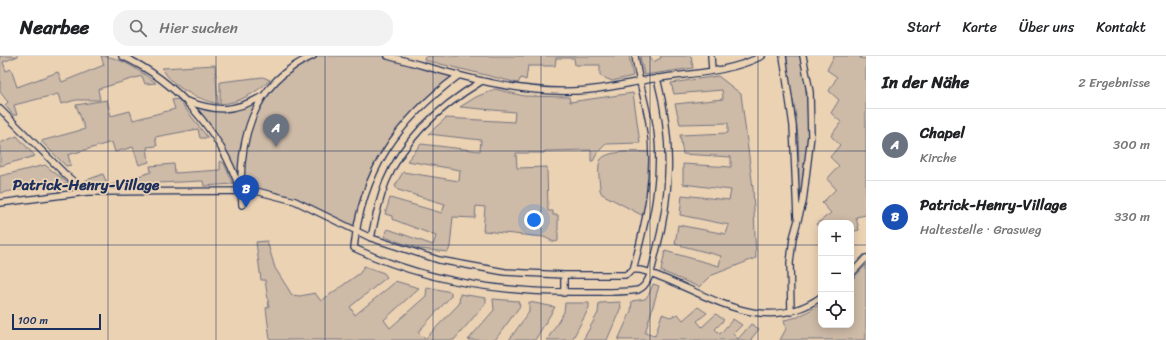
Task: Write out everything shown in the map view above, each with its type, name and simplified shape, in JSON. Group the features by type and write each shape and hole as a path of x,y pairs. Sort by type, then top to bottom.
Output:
{"street":[{"path":"122,56 159,78 186,101 205,123 222,148 235,174 240,190 242,205"},
{"path":"240,190 241,164 246,135 253,114 263,96 283,74 302,61 313,56"},
{"path":"388,56 458,76 532,90 555,92 595,89 657,78 729,69 762,56"},
{"path":"0,203 87,192 256,191 282,196 371,238 439,260 482,269 564,275 626,275 633,270 646,218 652,176 652,152 649,123 635,56"},
{"path":"711,56 712,71"},
{"path":"783,56 793,126 797,219"},
{"path":"791,312 790,263 797,219 803,202 811,136 810,92 804,56"},
{"path":"458,76 415,112 386,149 371,177 356,231 354,248 402,267 475,285 507,289 564,292 638,290 644,285 650,273 660,235 669,176 667,129 657,78"},
{"path":"371,238 381,196 398,158 436,113 460,94 482,81"},
{"path":"186,101 202,107 229,109 247,104 263,96"},
{"path":"0,109 67,176 87,192"},
{"path":"854,271 866,258"},
{"path":"633,270 650,273 738,309 769,315 791,312 806,307 818,299"},
{"path":"564,275 564,292"}],"shaded area":[{"path":"0,56 18,56 3,62 6,71 11,69 17,87 58,72 62,82 104,65 101,56 123,62 156,83 145,84 142,76 98,89 100,100 76,100 61,104 58,94 14,105 17,115 13,115 5,105 8,102 0,92"},
{"path":"313,56 388,56 458,76 415,113 378,162 356,231 306,206 240,190 222,148 185,101 218,110 255,100 274,83"},
{"path":"629,56 633,76 612,81 600,76 600,65 575,65 574,58 556,58 555,66 528,66 526,80 521,78 518,83 424,60 425,57"},
{"path":"640,56 650,56 653,62 661,58 660,56 691,56 693,68 644,75"},
{"path":"787,56 801,56 806,88 808,120 807,152 802,193 798,207 798,135"},
{"path":"834,56 861,56 860,58 866,59 866,215 856,217 859,230 854,231 854,220 821,220 831,213 822,203 836,189 827,179 839,166 830,157 840,145 831,136 841,122 831,113 839,100 829,91 837,77 827,70"},
{"path":"215,65 218,104 202,99 179,87 172,81 162,68"},
{"path":"718,76 741,94 753,188 756,258 710,276 699,287 661,271 665,251 719,266 721,256 675,244 678,225 726,234 729,225 680,215 682,195 729,200 731,190 683,184 683,164 731,167 731,157 683,154 680,135 728,133 728,123 680,124 675,104 723,99 722,90 674,94 671,83"},
{"path":"263,77 270,80 253,93 234,102 220,104 220,82"},
{"path":"495,89 524,96 569,97 570,102 633,93 640,143 606,144 598,152 593,161 591,161 591,150 516,153 517,168 547,167 548,211 553,211 553,215 558,215 558,241 554,242 544,237 483,231 485,207 476,206 475,218 453,217 450,247 448,252 420,249 384,237 388,229 433,245 436,236 392,219 392,216 385,214 390,198 442,213 445,204 398,190 395,186 403,172 459,181 460,170 407,161 421,144 480,151 481,140 428,134 446,118 514,122 515,112 460,107 476,97"},
{"path":"178,99 208,138 200,138 198,129 155,137 157,146 147,147 149,162 139,165 133,147 115,152 112,142 68,155 71,165 66,166 41,141 85,129 76,105 107,100 111,116 130,111 133,120 175,109 172,100"},
{"path":"17,136 35,156 0,166 0,143"},
{"path":"624,152 652,152 647,218 602,194 600,190 599,168 600,161 603,157 609,155"},
{"path":"220,161 224,163 233,184 204,186 203,181 136,184 135,188 91,188 84,181 103,174 108,186 151,172 150,166 174,164 175,173 220,170"},
{"path":"45,165 69,184 41,186 0,193 0,176"},
{"path":"267,241 275,268 292,295 300,296 315,293 321,301 360,273 364,266 384,273 387,277 350,307 355,315 395,281 419,288 384,320 390,328 426,296 427,287 451,292 451,296 418,332 425,339 459,304 460,294 486,298 486,303 454,340 270,340 266,308 269,307 265,280 261,280 256,242"},
{"path":"866,265 866,340 780,340 786,329 784,320 798,317 818,306 818,328 854,328 854,278"},
{"path":"653,284 659,286 645,333 655,336 662,314 670,317 678,314 683,320 698,307 707,313 697,321 702,327 716,314 724,320 715,329 720,334 733,319 742,325 733,334 738,339 751,324 759,329 751,339 752,340 618,340 631,311 632,301 645,299"},
{"path":"493,299 518,301 520,306 495,340 468,340 494,310"},
{"path":"529,302 555,307 535,340 509,340 529,312"},
{"path":"620,302 621,307 607,340 583,340 598,313 599,303"},
{"path":"565,303 589,303 589,308 572,340 547,340 564,312"}],"place":[{"name":"Chapel","path":"276,147"},
{"name":"Patrick-Henry-Village","path":"246,208"}],"district":[{"name":"Patrick-Henry-Village","path":"86,185"}]}
